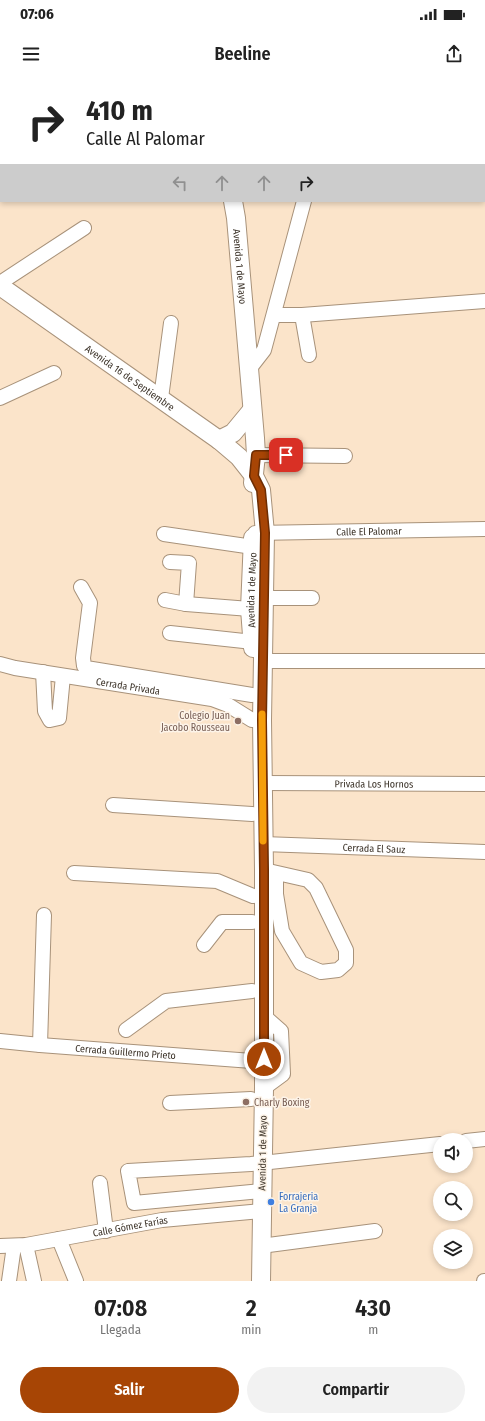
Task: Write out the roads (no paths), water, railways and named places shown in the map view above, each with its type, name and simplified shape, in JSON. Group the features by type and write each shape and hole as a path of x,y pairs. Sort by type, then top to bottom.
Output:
{"main road":[{"name":"Avenida 1 de Mayo","path":"233,202 236,218 256,446 254,476 261,490 250,609 253,642 252,1061 258,1093"},
{"name":"Avenida 16 de Septiembre","path":"0,285 226,445 254,476"},
{"path":"252,410 233,433 226,445 243,448 256,446"},
{"name":"Avenida 1 de Mayo","path":"251,1281 256,1211 258,1093 264,1016 270,872 263,844 262,661 265,598 257,538"},
{"name":"Avenida 1 de Mayo","path":"256,1211 261,1246 261,1281"}],"street":[{"path":"250,368 264,350 304,202"},
{"path":"0,285 84,228"},
{"path":"274,315 302,315 485,301"},
{"path":"302,315 309,355"},
{"path":"161,398 171,323"},
{"path":"0,398 54,373"},
{"path":"256,446 345,456"},
{"name":"Calle El Palomar","path":"164,534 257,538 485,529"},
{"path":"170,562 189,563 186,604"},
{"path":"81,587 90,603 83,658 84,666 86,668 252,695"},
{"path":"265,598 312,598"},
{"path":"165,600 186,604 250,609"},
{"path":"170,633 253,642"},
{"path":"262,661 485,661"},
{"name":"Cerrada Privada","path":"0,664 63,676 212,699 228,706 252,720"},
{"path":"43,672 45,711 50,720 59,718 63,676"},
{"name":"Privada Los Hornos","path":"263,783 485,784"},
{"path":"113,805 252,814"},
{"name":"Cerrada El Sauz","path":"263,844 485,852"},
{"path":"270,872 308,880 316,888 346,950 346,963 338,970 321,972 301,963 282,930 276,894 270,872"},
{"path":"74,873 217,881 253,896"},
{"path":"40,1045 44,915"},
{"path":"204,945 222,922 252,922"},
{"path":"126,1030 166,1001 252,991"},
{"name":"Cerrada Guillermo Prieto","path":"0,1041 252,1061"},
{"path":"170,1103 258,1093"},
{"path":"473,1140 485,1139"},
{"path":"256,1192 134,1203 128,1171 256,1163 433,1145"},
{"path":"100,1182 106,1231"},
{"name":"Calle Gómez Farías","path":"0,1246 20,1246 162,1220 256,1211"},
{"path":"261,1246 375,1231"},
{"path":"59,1239 76,1281"},
{"path":"9,1281 20,1246"},
{"path":"20,1246 34,1281"}],"place":[{"name":"Colegio Juan Jacobo Rousseau","path":"238,721"},
{"name":"Charly Boxing","path":"246,1102"},
{"name":"Forrajeria La Granja","path":"271,1202"}]}
